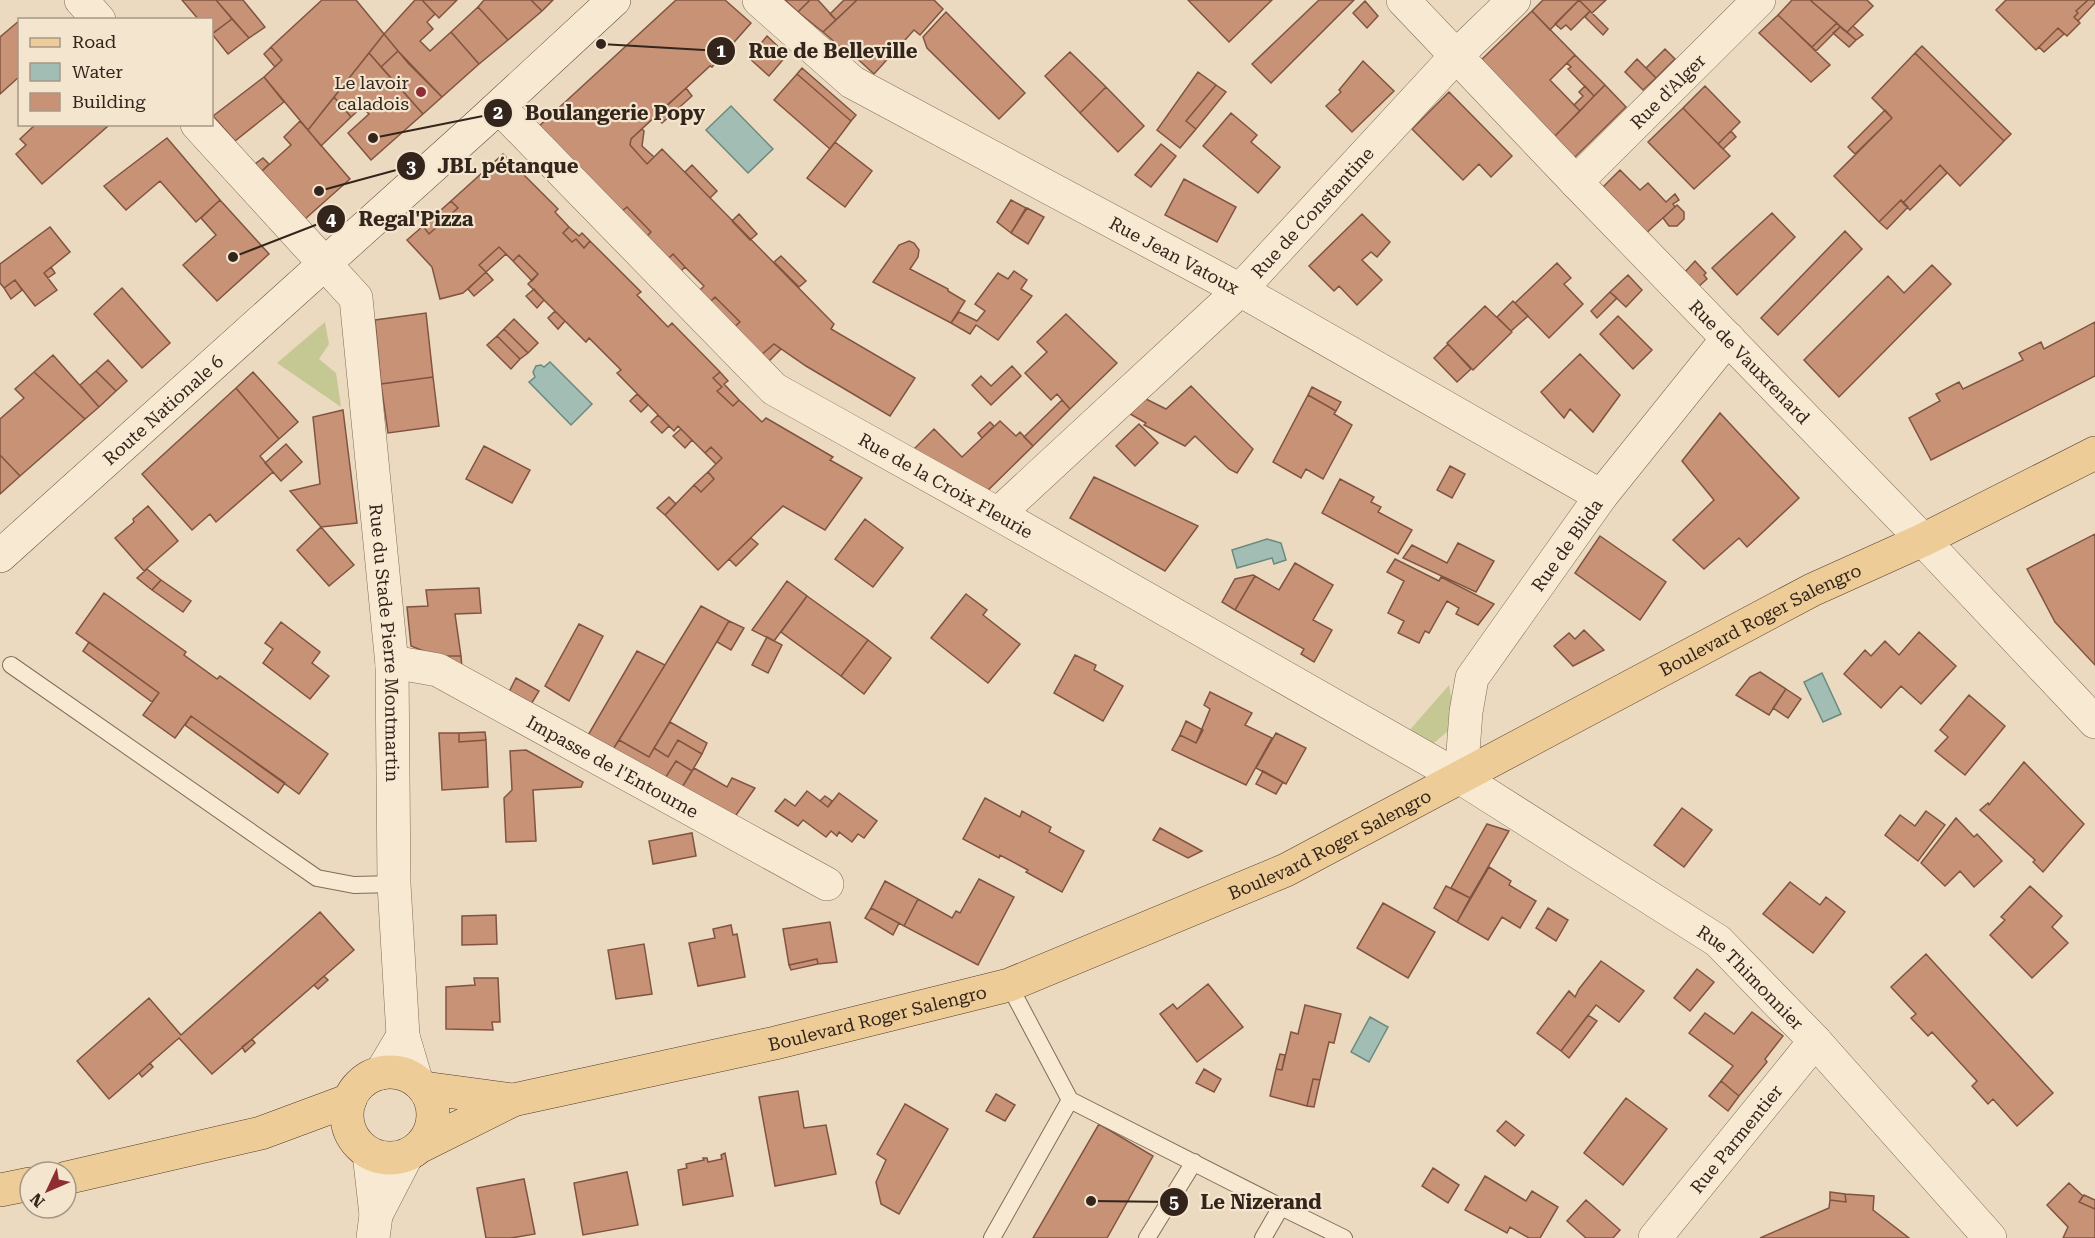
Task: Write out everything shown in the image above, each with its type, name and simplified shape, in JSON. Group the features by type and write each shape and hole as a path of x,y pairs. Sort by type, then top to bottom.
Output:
{"main road":[{"name":"Boulevard Roger Salengro","path":"415,1150 513,1100 775,1042 1009,985 1286,870 1812,590 1923,540 2095,453"},
{"path":"261,1133 282,1132 360,1144 381,1158 395,1159 415,1150 430,1134 433,1117 430,1098 420,1084 399,1073 381,1073 362,1083 350,1100 347,1112 360,1144"},
{"name":"Boulevard Roger Salengro","path":"420,1084 513,1100"},
{"path":"78,1175 261,1133 350,1100"},
{"path":"0,1190 18,1186"}],"street":[{"path":"81,0 97,18"},
{"name":"Route Nationale 6","path":"0,556 499,107 614,0"},
{"name":"Rue Jean Vatoux","path":"759,0 852,82 1240,290 1601,496"},
{"name":"Rue de Vauxrenard","path":"1404,0 2095,722"},
{"name":"Rue de Constantine","path":"998,514 1240,290 1457,56 1514,0"},
{"name":"Rue d'Alger","path":"1576,182 1759,0"},
{"name":"Rue de la Croix Fleurie","path":"499,107 774,389 1461,778"},
{"name":"Rue du Stade Pierre Montmartin","path":"199,126 356,298 393,665 394,884 403,1036 420,1084"},
{"name":"Rue de Blida","path":"1461,778 1466,712 1472,678 1601,496 1728,338"},
{"name":"Impasse de l'Entourne","path":"393,665 404,664 438,670 827,884"},
{"name":"Rue Thimonnier","path":"1461,778 1718,941 1815,1041 1990,1238"},
{"path":"381,1073 403,1036"},
{"name":"Rue Parmentier","path":"1655,1238 1815,1041"},
{"path":"360,1144 375,1226"},
{"path":"375,1226 415,1150"}],"lane":[{"path":"11,665 317,878 354,885 394,884"},
{"path":"1009,985 1070,1100 1344,1238"},
{"path":"993,1238 1070,1100"},
{"path":"1147,1238 1194,1162"},
{"path":"1263,1238 1281,1206"}],"green space":[{"path":"325,322 329,344 319,359 336,373 341,407 277,363"},
{"path":"1449,685 1456,724 1434,743 1408,732"}],"water":[{"path":"731,106 773,149 748,173 706,130"},
{"path":"550,362 592,404 571,425 529,382 535,377 533,372 536,366 544,367"},
{"path":"1267,539 1281,543 1286,560 1274,564 1272,558 1237,568 1232,550"},
{"path":"1822,673 1841,714 1823,722 1804,682"},
{"path":"1370,1017 1388,1027 1369,1062 1351,1052"}],"building":[{"path":"182,0 216,0 232,19 213,33 213,18 197,18"},
{"path":"216,0 243,0 265,27 249,38"},
{"path":"322,0 356,0 384,34 308,130 264,77 282,60 271,47"},
{"path":"415,0 422,0 435,14 427,22 433,29 420,41 430,51 451,32 479,64 442,97 408,63 384,34"},
{"path":"422,0 457,0 439,18"},
{"path":"484,0 531,0 542,11 508,40 478,7"},
{"path":"531,0 553,0 542,11"},
{"path":"676,0 725,0 751,23 712,67 710,66 631,139 630,145 647,164 662,149 834,324 831,329 915,378 890,416 806,366 774,344 761,355 734,327 740,322 715,297 710,302 699,291 704,286 673,254 667,260 646,237 651,232 627,207 621,212 538,127"},
{"path":"785,0 810,0 798,12"},
{"path":"810,0 818,0 836,20 823,32 798,12"},
{"path":"844,0 857,0 836,20 830,14"},
{"path":"857,0 934,0 943,9 920,35 914,30 874,74 849,51 847,53 823,32"},
{"path":"1188,0 1272,0 1229,42"},
{"path":"1319,0 1354,0 1271,83 1252,64"},
{"path":"1543,0 1579,0 1550,30 1532,11"},
{"path":"1579,0 1590,11 1571,30 1566,25 1561,29 1555,24"},
{"path":"1579,0 1606,0 1592,13"},
{"path":"1792,0 1810,0 1837,23 1812,47 1778,15"},
{"path":"1810,0 1867,0 1873,6 1847,32"},
{"path":"2006,0 2088,0 2076,11 2078,13 2074,17 2080,23 2067,36 2058,28 2036,50 1996,10"},
{"path":"2088,0 2095,0 2095,3 2078,21 2074,17 2078,13 2076,11"},
{"path":"1365,1 1378,16 1367,28 1353,13"},
{"path":"478,7 508,40 479,64 451,32"},
{"path":"1532,11 1575,55 1550,80 1580,111 1552,139 1478,63"},
{"path":"1590,11 1608,29 1603,35 1585,17"},
{"path":"946,12 1025,93 999,119 927,48 923,37"},
{"path":"1778,15 1830,65 1811,82 1759,33"},
{"path":"232,19 249,38 228,54 213,33"},
{"path":"18,22 18,78 0,94 0,37"},
{"path":"1837,23 1840,27 1816,51 1812,47"},
{"path":"1853,26 1863,35 1856,40 1847,32"},
{"path":"1840,27 1856,40 1849,47 1833,33"},
{"path":"2058,28 2064,34 2044,52 2039,47"},
{"path":"384,34 398,51 381,67 369,53"},
{"path":"767,36 787,55 769,76 749,58"},
{"path":"1922,46 2011,134 2004,141 1915,53"},
{"path":"271,47 282,60 275,67 264,54"},
{"path":"1665,49 1675,59 1656,78 1646,68"},
{"path":"398,51 442,97 423,114 381,67"},
{"path":"1070,52 1106,87 1080,113 1045,76"},
{"path":"369,53 423,114 371,160 348,133 369,114 362,107 351,117 334,97"},
{"path":"1915,53 2004,141 1960,186 1940,165 1903,203 1901,200 1879,222 1834,176 1892,118 1872,98"},
{"path":"1575,55 1605,85 1594,96 1568,69 1571,67 1567,63"},
{"path":"1637,59 1656,78 1643,90 1625,72"},
{"path":"1363,61 1394,91 1352,132 1326,106 1341,92 1339,90"},
{"path":"802,68 856,115 851,121 797,74"},
{"path":"1198,72 1216,85 1186,121 1196,129 1180,148 1157,130"},
{"path":"797,74 851,121 830,149 774,100"},
{"path":"264,77 284,102 235,141 213,116"},
{"path":"1216,85 1226,92 1196,129 1186,121"},
{"path":"1605,85 1626,107 1572,160 1552,139"},
{"path":"1585,86 1594,96 1580,111 1574,105 1583,96 1579,92"},
{"path":"1705,86 1740,122 1718,144 1683,108"},
{"path":"1106,87 1144,126 1118,152 1080,113"},
{"path":"686,88 692,96 662,123 655,116"},
{"path":"1449,92 1512,156 1491,177 1479,164 1463,180 1412,129"},
{"path":"334,97 351,117 321,146 308,130"},
{"path":"1683,108 1730,156 1694,189 1648,142"},
{"path":"1885,110 1892,118 1855,154 1848,147"},
{"path":"1231,113 1257,135 1251,142 1280,167 1258,193 1203,146"},
{"path":"300,121 350,179 305,219 262,171 291,145 284,137"},
{"path":"34,126 108,126 42,184 16,154 26,145 20,139"},
{"path":"642,129 644,131 642,146 654,157 647,164 630,145 631,139"},
{"path":"1731,131 1736,137 1723,149 1718,144"},
{"path":"167,138 220,200 196,222 160,181 126,210 104,186"},
{"path":"835,142 872,171 845,207 807,178"},
{"path":"1161,144 1176,156 1151,187 1135,175"},
{"path":"503,154 558,209 555,212 569,227 563,233 572,242 576,239 584,248 590,241 641,292 637,295 668,327 672,323 720,372 713,378 722,387 717,391 733,406 739,400 762,422 766,418 833,457 830,460 862,478 825,530 783,506 718,570 665,515 694,485 701,492 714,479 708,472 722,458 711,447 705,453 678,426 674,431 669,426 617,373 621,370 589,338 586,342 528,284 538,274 519,255 513,261 499,247 479,265 486,272 463,293 440,299 432,267 407,240 423,226 429,234 458,208 451,201"},
{"path":"263,158 269,164 262,171 255,164"},
{"path":"692,165 717,191 710,198 685,172"},
{"path":"1940,165 1947,173 1910,210 1903,203"},
{"path":"1620,170 1640,190 1648,183 1666,202 1675,194 1679,200 1673,204 1675,207 1644,235 1600,190"},
{"path":"1184,179 1236,207 1217,242 1165,215"},
{"path":"220,200 269,254 217,301 183,265 216,235 201,218"},
{"path":"1011,200 1026,208 1011,233 997,222"},
{"path":"1901,200 1908,207 1887,229 1879,222"},
{"path":"451,201 458,208 429,234 423,226"},
{"path":"1677,205 1684,212 1684,219 1677,226 1669,226 1663,218"},
{"path":"627,207 651,232 646,237 621,212"},
{"path":"1027,208 1044,217 1028,244 1011,233"},
{"path":"1772,213 1795,237 1737,295 1712,268"},
{"path":"739,214 757,234 750,240 732,221"},
{"path":"1362,214 1390,242 1377,257 1371,252 1362,260 1382,280 1357,305 1339,286 1334,291 1309,266"},
{"path":"50,227 70,252 44,273 57,290 35,306 15,280 4,288 0,283 0,264"},
{"path":"569,227 579,236 582,233 590,241 584,248 576,239 572,242 563,233"},
{"path":"1845,231 1862,249 1778,335 1761,318"},
{"path":"909,241 914,243 919,250 918,257 910,269 948,289 965,301 951,323 873,282 899,245"},
{"path":"499,247 506,254 486,272 479,265"},
{"path":"673,254 685,267 680,272 667,260"},
{"path":"519,255 538,274 532,281 513,261"},
{"path":"781,256 806,281 799,287 774,262"},
{"path":"1695,261 1706,273 1704,275 1707,279 1698,287 1684,273"},
{"path":"1557,263 1571,278 1564,284 1583,304 1549,338 1515,303"},
{"path":"1932,265 1951,284 1839,397 1804,360 1888,276 1904,293"},
{"path":"51,267 55,273 48,278 44,273"},
{"path":"1014,271 1027,280 1021,289 1032,296 998,340 976,325 970,334 951,323 959,312 977,321 985,311 975,304 998,273 1008,279"},
{"path":"486,272 493,280 474,296 468,289"},
{"path":"1628,275 1642,290 1626,307 1610,292"},
{"path":"15,280 22,290 11,299 4,288"},
{"path":"122,288 170,343 142,368 94,314"},
{"path":"534,289 544,300 537,308 526,296"},
{"path":"1610,292 1617,298 1597,318 1591,311"},
{"path":"715,297 740,322 734,327 710,302"},
{"path":"1513,301 1528,316 1511,331 1497,317"},
{"path":"1485,306 1512,332 1473,370 1447,343"},
{"path":"555,311 565,321 558,329 548,318"},
{"path":"426,313 433,377 381,384 375,320"},
{"path":"1066,314 1117,363 1070,409 1057,394 1051,400 1025,373 1047,352 1037,342"},
{"path":"1618,316 1652,350 1633,369 1600,334"},
{"path":"514,319 538,343 528,353 504,329"},
{"path":"2095,322 2095,376 1931,460 1909,418 1940,401 1936,394 1959,382 1963,389 2023,360 2019,353 2041,342 2044,349"},
{"path":"504,329 528,353 520,359 497,336"},
{"path":"497,336 520,359 511,369 487,345"},
{"path":"774,344 781,349 768,362 761,355"},
{"path":"1448,344 1471,369 1457,382 1434,358"},
{"path":"1580,354 1620,395 1593,432 1570,409 1564,418 1541,392"},
{"path":"53,355 99,407 85,419 34,372"},
{"path":"108,360 127,381 116,391 96,371"},
{"path":"1012,366 1021,376 991,405 972,385 981,376 991,386"},
{"path":"96,371 116,391 99,407 80,385"},
{"path":"34,372 85,419 20,476 0,455 0,419 24,398 15,389"},
{"path":"253,372 298,422 279,439 236,388"},
{"path":"720,372 728,381 724,384 739,400 733,406 717,391 722,387 713,378"},
{"path":"433,377 439,426 388,433 381,384"},
{"path":"1191,386 1253,449 1237,473 1229,469 1195,436 1185,446 1144,425 1146,423 1125,411 1140,396 1166,409"},
{"path":"1312,387 1341,402 1336,411 1308,395"},
{"path":"236,388 279,439 260,456 273,472 216,522 210,514 192,530 142,474"},
{"path":"637,394 648,405 641,412 630,401"},
{"path":"1308,395 1336,411 1334,414 1352,425 1323,479 1306,469 1301,478 1273,462"},
{"path":"1062,400 1070,409 1033,446 1024,437"},
{"path":"343,410 357,523 321,527 290,491 320,484 313,417"},
{"path":"1720,413 1799,498 1747,547 1739,538 1704,569 1673,540 1714,500 1682,461"},
{"path":"658,415 669,426 662,433 651,422"},
{"path":"1000,421 1016,436 1020,432 1033,446 982,496 909,454 934,429 962,457"},
{"path":"990,422 994,426 982,438 978,433"},
{"path":"1139,424 1158,443 1135,466 1116,446"},
{"path":"681,429 692,440 685,448 673,436"},
{"path":"286,444 302,462 281,481 265,463"},
{"path":"484,446 530,470 512,503 466,479"},
{"path":"711,447 722,458 716,464 705,453"},
{"path":"0,455 20,476 0,494"},
{"path":"1450,466 1465,474 1452,498 1437,490"},
{"path":"708,472 714,479 701,492 694,485"},
{"path":"1094,477 1198,526 1165,571 1070,518"},
{"path":"1340,479 1374,497 1371,502 1381,507 1378,512 1412,530 1398,554 1322,513"},
{"path":"669,497 676,504 665,515 657,508"},
{"path":"148,506 178,541 144,571 115,538"},
{"path":"865,519 903,548 873,587 835,559"},
{"path":"321,527 354,565 329,586 297,550"},
{"path":"2095,534 2095,665 2055,622 2027,569"},
{"path":"1600,536 1666,582 1640,620 1575,573"},
{"path":"751,538 758,544 736,566 729,559"},
{"path":"1458,543 1494,561 1476,592 1403,558 1412,545 1447,563"},
{"path":"1395,559 1439,581 1441,577 1494,604 1478,625 1456,614 1459,608 1447,601 1429,633 1425,631 1419,643 1398,633 1404,621 1388,613 1404,581 1387,572"},
{"path":"1295,563 1333,585 1313,620 1332,630 1314,662 1301,654 1304,649 1235,610 1255,576 1279,590"},
{"path":"147,569 161,580 152,590 137,578"},
{"path":"1255,576 1235,610 1222,602 1235,579"},
{"path":"161,580 191,601 183,612 152,590"},
{"path":"787,581 807,596 774,641 752,630"},
{"path":"479,588 481,613 455,614 461,656 448,656 449,661 411,646 407,607 428,606 426,590"},
{"path":"104,593 186,652 184,655 217,679 220,676 328,754 299,794 191,716 175,738 143,715 159,693 76,633"},
{"path":"966,594 987,610 983,615 1020,644 988,683 931,638"},
{"path":"807,596 868,640 841,676 781,632"},
{"path":"701,606 729,621 649,757 619,740"},
{"path":"729,621 744,628 731,650 717,642"},
{"path":"281,622 320,652 312,663 329,676 310,699 263,663 273,649 265,643"},
{"path":"579,624 603,636 569,701 545,686"},
{"path":"1584,630 1604,650 1573,666 1554,646 1569,633 1575,639"},
{"path":"1919,632 1956,666 1921,704 1901,686 1881,708 1844,674 1865,650 1871,656 1885,641 1899,655"},
{"path":"767,637 782,645 768,673 752,665"},
{"path":"868,640 891,658 864,694 841,676"},
{"path":"89,642 159,693 152,702 83,651"},
{"path":"637,651 665,665 612,751 587,737"},
{"path":"1075,655 1096,665 1094,670 1123,686 1103,721 1054,693"},
{"path":"448,656 461,656 462,668 449,661"},
{"path":"1760,672 1786,689 1769,715 1736,695 1750,677"},
{"path":"516,678 539,691 530,706 508,694"},
{"path":"1786,689 1801,699 1788,718 1773,708"},
{"path":"1210,692 1252,713 1245,725 1272,738 1246,785 1172,750 1180,735 1196,743 1210,709 1204,705"},
{"path":"1969,695 2005,726 1965,775 1935,751 1948,737 1940,730"},
{"path":"191,716 285,783 278,793 185,725"},
{"path":"1186,721 1203,730 1196,743 1180,735"},
{"path":"670,722 707,743 702,754 678,740 668,757 654,748"},
{"path":"485,732 486,740 459,742 459,733"},
{"path":"439,733 459,733 459,742 486,740 488,787 442,790"},
{"path":"1276,733 1306,748 1286,784 1256,768"},
{"path":"619,740 649,757 654,748 668,757 678,740 702,754 692,771 676,761 664,780 612,751"},
{"path":"526,750 583,782 581,787 533,790 536,841 506,842 504,798 512,790 510,751"},
{"path":"676,761 692,771 681,789 664,780"},
{"path":"2024,762 2084,824 2043,872 2033,862 2035,860 1980,810 1988,803 1989,805"},
{"path":"694,768 727,787 732,778 755,788 734,818 681,789"},
{"path":"1263,771 1283,782 1276,794 1256,784"},
{"path":"807,791 828,807 839,793 877,821 864,838 858,834 852,842 839,832 837,836 831,831 826,837 803,820 798,826 775,811 785,799 795,806"},
{"path":"825,796 832,801 828,807 820,801"},
{"path":"985,798 1020,817 1022,811 1051,827 1049,832 1084,851 1062,892 1000,855 999,858 963,839"},
{"path":"1682,808 1712,830 1684,867 1654,845"},
{"path":"1926,811 1945,825 1918,861 1885,835 1900,815 1915,826"},
{"path":"1956,818 1974,837 1977,834 2002,861 1974,887 1960,871 1945,886 1921,863"},
{"path":"1487,824 1509,831 1470,898 1451,888"},
{"path":"1160,828 1202,851 1188,858 1153,840"},
{"path":"692,833 696,856 653,864 649,841"},
{"path":"1489,867 1511,881 1509,885 1536,901 1520,928 1502,917 1488,940 1457,922"},
{"path":"979,879 1014,897 978,965 904,926 918,899 952,918 956,911 960,913"},
{"path":"885,881 918,899 904,926 871,908"},
{"path":"1790,882 1820,905 1826,897 1845,912 1813,953 1763,914"},
{"path":"1446,886 1470,898 1457,922 1434,908"},
{"path":"2030,886 2062,916 2052,927 2068,943 2032,978 1990,935 2005,920 2001,917"},
{"path":"1383,903 1435,932 1408,978 1357,948"},
{"path":"871,908 899,923 893,935 865,918"},
{"path":"1548,908 1568,920 1556,941 1536,928"},
{"path":"320,912 354,950 212,1074 179,1038 109,1099 77,1061 149,998 181,1035"},
{"path":"496,915 497,944 462,945 462,916"},
{"path":"830,922 837,962 818,964 817,959 789,965 783,929"},
{"path":"731,925 733,935 737,934 745,977 698,986 689,943 715,938 713,929"},
{"path":"644,944 652,994 616,999 608,950"},
{"path":"1926,954 2053,1093 2017,1126 1993,1099 1988,1104 1972,1086 1977,1081 1932,1032 1928,1036 1911,1018 1916,1014 1891,987"},
{"path":"817,959 818,964 791,970 789,965"},
{"path":"1601,961 1644,991 1619,1022 1596,1005 1561,1051 1537,1033 1569,991 1575,997"},
{"path":"1697,969 1714,982 1690,1011 1674,998"},
{"path":"324,976 328,980 318,989 314,985"},
{"path":"474,978 498,978 500,1022 492,1022 493,1030 446,1029 446,987 475,985"},
{"path":"1208,984 1243,1027 1197,1062 1160,1014 1173,1004 1177,1009"},
{"path":"1305,1005 1341,1014 1334,1043 1329,1042 1320,1080 1313,1079 1307,1106 1270,1096 1276,1069 1282,1070 1291,1032 1298,1034"},
{"path":"1752,1012 1783,1036 1765,1059 1767,1062 1739,1096 1721,1081 1733,1066 1689,1033 1705,1013 1734,1034"},
{"path":"1588,1015 1597,1021 1569,1058 1561,1051"},
{"path":"252,1039 255,1043 245,1052 242,1047"},
{"path":"1280,1054 1285,1055 1282,1070 1276,1069"},
{"path":"150,1063 153,1067 142,1077 139,1073"},
{"path":"1204,1069 1221,1079 1214,1092 1196,1083"},
{"path":"1313,1079 1320,1080 1314,1107 1307,1106"},
{"path":"1721,1081 1739,1096 1728,1111 1709,1096"},
{"path":"798,1091 804,1128 826,1125 836,1174 775,1186 759,1097"},
{"path":"996,1094 1015,1105 1005,1121 986,1111"},
{"path":"1626,1098 1667,1129 1623,1185 1584,1153"},
{"path":"905,1104 948,1129 899,1214 881,1204 876,1182 886,1160 877,1154"},
{"path":"1506,1121 1524,1135 1515,1146 1497,1131"},
{"path":"1099,1124 1153,1156 1107,1238 1033,1238"},
{"path":"725,1153 733,1196 683,1205 678,1170 687,1168 686,1164 704,1160 703,1158 707,1158 708,1162 722,1159 721,1155"},
{"path":"1433,1168 1459,1185 1448,1203 1422,1186"},
{"path":"627,1172 638,1225 583,1235 574,1183"},
{"path":"1485,1176 1526,1201 1532,1191 1558,1207 1540,1238 1529,1238 1510,1227 1507,1233 1465,1210"},
{"path":"524,1179 535,1234 511,1238 486,1238 477,1188"},
{"path":"2069,1183 2083,1196 2079,1202 2095,1209 2095,1238 2063,1238 2068,1227 2047,1205"},
{"path":"1830,1192 1845,1194 1846,1202 1830,1200"},
{"path":"1845,1194 1874,1196 1873,1210 1909,1238 1760,1238 1829,1208 1830,1200 1846,1202"},
{"path":"2084,1195 2095,1200 2095,1209 2079,1202"},
{"path":"1586,1200 1620,1230 1613,1238 1586,1238 1567,1221"}],"place":[{"name":"Rue de Belleville","path":"601,44"},
{"name":"Le lavoir caladois","path":"421,92"},
{"name":"Boulangerie Popy","path":"373,138"},
{"name":"JBL pétanque","path":"319,191"},
{"name":"Regal'Pizza","path":"233,257"},
{"name":"Le Nizerand","path":"1091,1201"}]}
